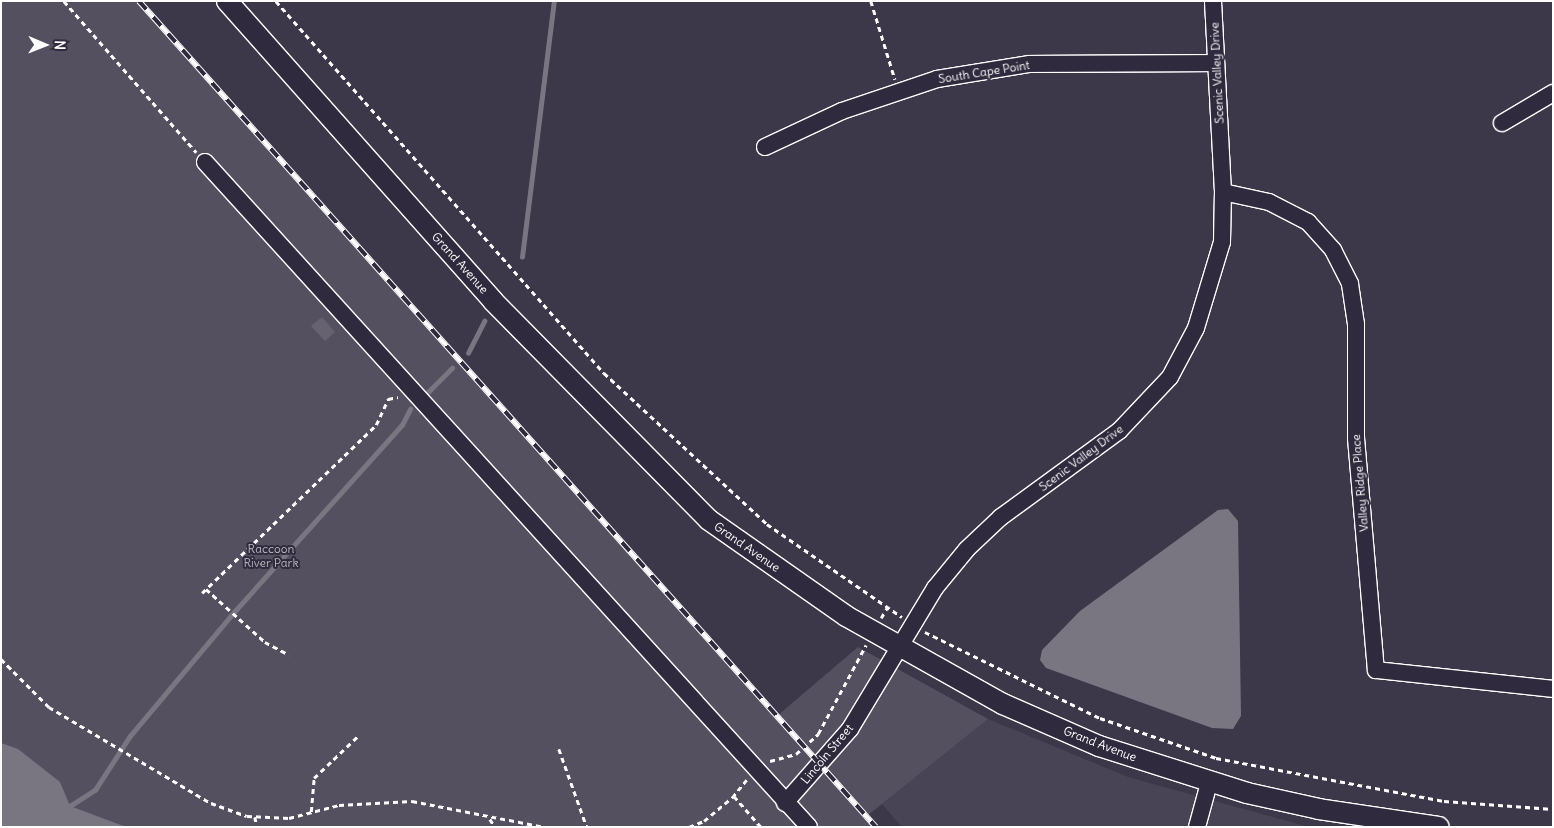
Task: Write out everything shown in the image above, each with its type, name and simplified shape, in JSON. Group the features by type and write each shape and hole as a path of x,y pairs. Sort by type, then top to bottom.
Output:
{"main road":[{"name":"Grand Avenue","path":"227,1 493,300 709,520 899,648 1003,704 1099,746 1209,783 1319,809 1439,827"}],"street":[{"name":"Scenic Valley Drive","path":"899,648 935,588 968,549 1001,517 1119,431 1170,376 1196,328 1212,285 1222,242 1223,192 1213,1"},
{"name":"South Cape Point","path":"764,147 898,90 1030,64 1216,63"},
{"path":"1502,123 1553,93"},
{"path":"205,162 418,393 755,772 809,827"},
{"name":"Valley Ridge Place","path":"1223,192 1269,202 1308,222 1333,250 1350,284 1356,324 1356,438 1376,670 1553,689"},
{"name":"Lincoln Street","path":"785,803 850,729 899,648"},
{"path":"1197,827 1209,783"}],"path":[{"path":"64,1 205,162"},
{"path":"276,1 604,372 767,524 900,616"},
{"path":"871,1 898,90"},
{"path":"202,593 376,425 388,399 418,393"},
{"path":"206,589 251,627 265,642 289,655"},
{"path":"883,615 887,608"},
{"path":"926,633 1100,718 1216,758 1444,801 1553,809"},
{"path":"689,827 704,821 734,796 755,772 767,762 796,754 818,734 861,654"},
{"path":"1,659 49,707 211,802 255,817 289,818 366,802 412,801 490,819 544,827"},
{"path":"311,812 311,786 318,771 359,735"},
{"path":"559,749 587,827"},
{"path":"734,796 761,827"},
{"path":"255,817 256,827"},
{"path":"490,819 495,827"}],"shaded area":[{"path":"1228,509 1238,521 1241,716 1233,729 1212,728 1046,668 1040,660 1042,650 1080,611 1218,510"},
{"path":"988,719 1128,777 1309,827 902,827 882,804"},
{"path":"1,743 18,749 60,782 70,806 126,827 1,827"}],"green space":[{"name":"Raccoon River Park","path":"1,1 139,1 777,716 858,647 988,719 867,816 876,827 1,827"}],"building":[{"path":"322,317 335,332 325,341 311,326"}],"waterway":[{"path":"522,257 554,1"},
{"path":"468,353 484,321"},
{"path":"428,392 452,368"},
{"path":"70,812 70,806 95,790 130,736 234,612 402,425 410,409"}],"railway":[{"path":"139,1 876,827"}]}
